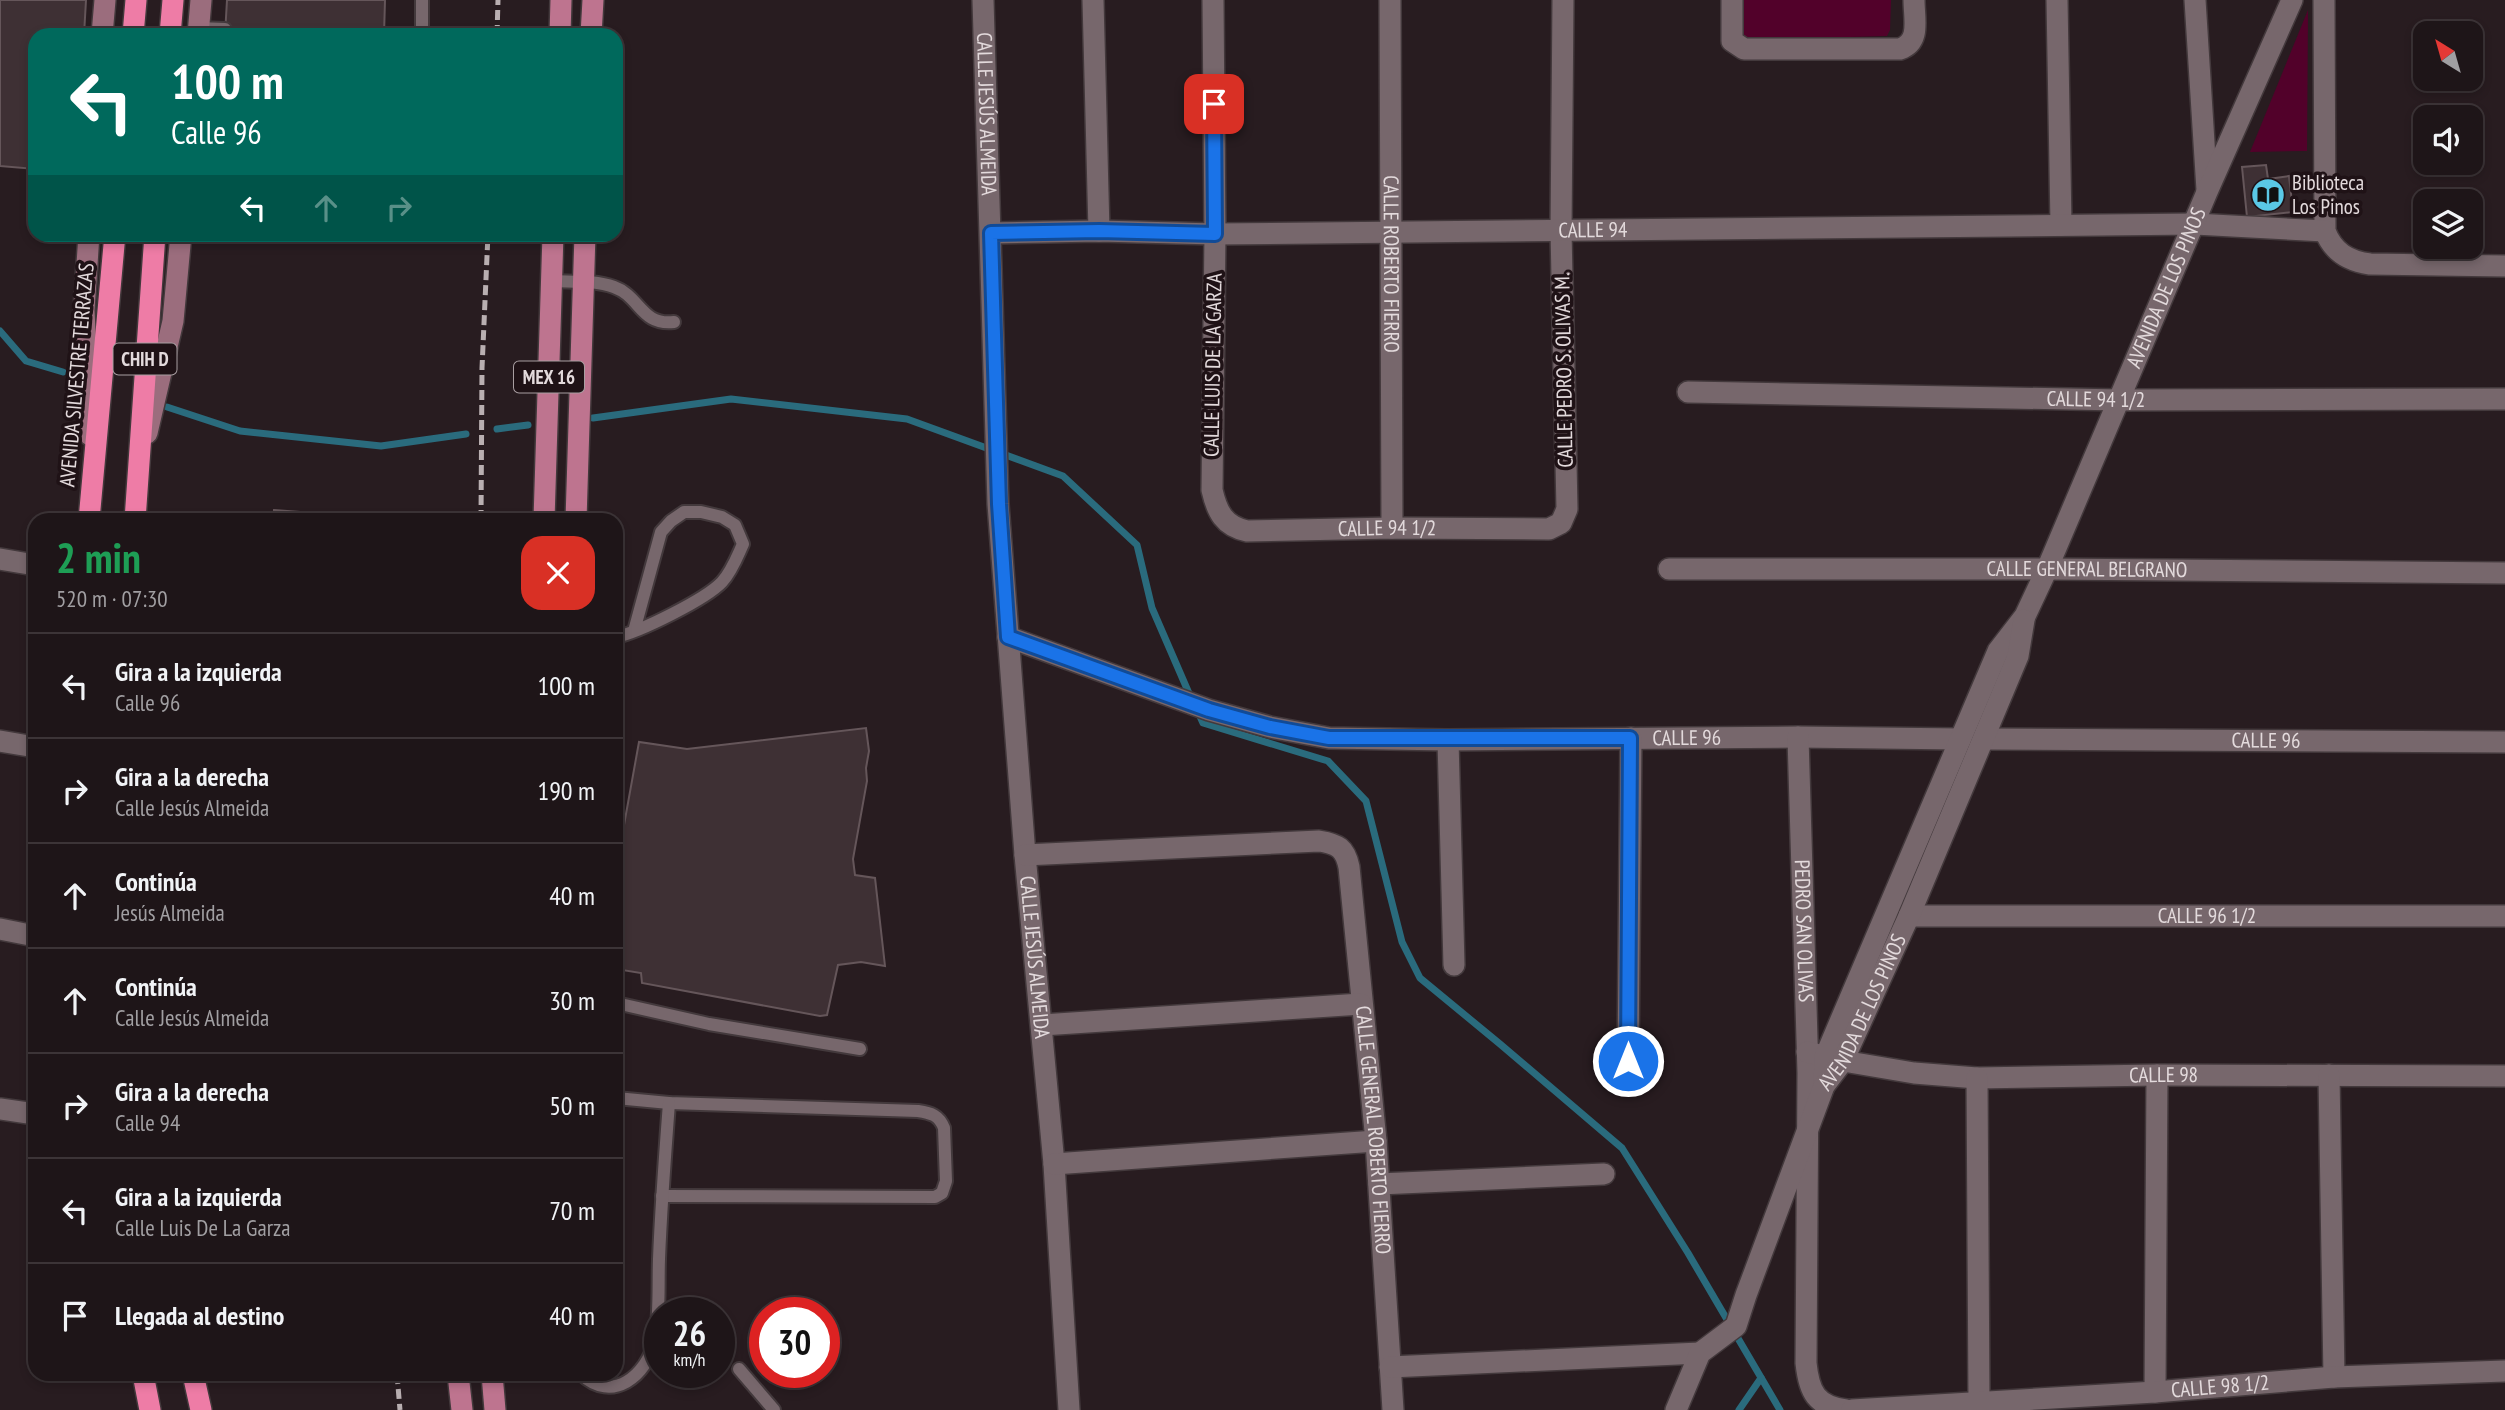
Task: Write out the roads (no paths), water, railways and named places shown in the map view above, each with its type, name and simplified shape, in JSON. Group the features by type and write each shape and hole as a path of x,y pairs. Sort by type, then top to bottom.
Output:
{"highway":[{"path":"134,28 136,0"},
{"path":"171,28 173,0"},
{"name":"AVENIDA SILVESTRE TERRAZAS","path":"89,513 114,242"},
{"name":"CHIH D","path":"135,513 154,242"},
{"path":"144,1381 150,1410"},
{"path":"195,1381 201,1410"}],"main road":[{"path":"560,28 561,0"},
{"path":"592,28 593,0"},
{"name":"MEX 16","path":"544,513 553,242"},
{"name":"MEX 16","path":"576,513 585,242"},
{"path":"459,1381 462,1410"},
{"path":"493,1381 495,1410"}],"street":[{"path":"103,28 106,0"},
{"path":"198,28 201,0"},
{"name":"CALLE JESÚS ALMEIDA","path":"983,0 999,504 1025,855 1054,1164 1069,1410"},
{"path":"1093,0 1099,231"},
{"name":"CALLE LUIS DE LA GARZA","path":"1213,0 1215,234 1212,490 1222,518"},
{"name":"CALLE ROBERTO FIERRO","path":"1390,0 1392,528"},
{"name":"CALLE PEDRO S. OLIVAS M.","path":"1556,527 1561,523 1567,509 1561,230 1563,0"},
{"path":"1732,0 1732,41 1744,49 1900,49 1911,44 1914,38 1914,0"},
{"path":"2057,0 2061,225"},
{"path":"2195,0 2207,192"},
{"name":"AVENIDA DE LOS PINOS","path":"1808,1127 1824,1086 1825,1057 1960,739 1998,651 2025,616 2047,569 2207,192 2292,0"},
{"path":"2324,0 2330,239 2355,262 2505,266"},
{"name":"CALLE 94","path":"991,233 1099,231 1215,234 2195,224 2330,239"},
{"name":"CHIH D","path":"88,242 84,310 92,477"},
{"name":"CHIH D","path":"136,483 173,321 180,242"},
{"name":"CALLE 94 1/2","path":"1688,392 2120,400 2505,399"},
{"name":"CALLE 94 1/2","path":"1222,518 1234,528 1247,531 1556,527"},
{"path":"0,559 28,564"},
{"name":"CALLE GENERAL BELGRANO","path":"1668,569 2505,573"},
{"name":"AVENIDA DE LOS PINOS","path":"1825,1057 1909,916 2018,656 2025,616"},
{"name":"CALLE 96","path":"1008,637 1209,710 1270,727 1329,738 1960,739"},
{"name":"PEDRO SAN OLIVAS","path":"1798,737 1825,1057 1808,1127 1807,1363 1813,1393 1821,1403 1831,1408 1846,1410"},
{"path":"1628,1061 1630,738"},
{"path":"1448,740 1454,965"},
{"name":"CALLE 96","path":"1984,740 2505,742"},
{"path":"0,741 28,746"},
{"name":"CALLE GENERAL ROBERTO FIERRO","path":"1025,855 1319,841 1344,850 1349,867 1376,1141 1393,1410"},
{"name":"CALLE 96 1/2","path":"1909,916 2505,916"},
{"path":"0,929 28,935"},
{"path":"1042,1025 1361,1004"},
{"name":"CALLE 98","path":"1825,1057 1914,1073 1977,1078 2157,1075 2505,1076"},
{"path":"2155,1392 2157,1075"},
{"path":"2329,1075 2334,1377"},
{"path":"1977,1078 1979,1402"},
{"path":"0,1109 28,1113"},
{"path":"1676,1410 1700,1353 1736,1326 1808,1127"},
{"path":"1054,1164 1376,1141"},
{"path":"1379,1184 1604,1174"},
{"path":"1390,1367 1700,1353"},
{"name":"CALLE 98 1/2","path":"1852,1410 2155,1392 2334,1377 2505,1371"}],"lane":[{"path":"422,0 422,28"},
{"path":"552,281 584,282 617,288 653,321 674,322"},
{"path":"623,635 634,631 707,595 721,584 732,570 743,544 735,525 722,517 701,512 684,512 660,532 634,631"},
{"path":"623,1005 709,1024 860,1049"},
{"path":"623,1099 670,1103 929,1112 941,1120 944,1128 946,1181 942,1193 935,1197 662,1196"},
{"path":"590,1381 602,1386 631,1380 641,1372 648,1361 655,1339 670,1103"},
{"path":"740,1369 774,1410"}],"waterway":[{"path":"0,331 26,361 63,372"},
{"path":"593,418 731,399 907,419 1063,476 1137,545 1152,608 1191,698"},
{"path":"167,407 240,431 381,446 466,434"},
{"path":"497,429 528,425"},
{"path":"1198,712 1203,723 1328,761 1366,801 1402,942 1420,978 1622,1148 1688,1253 1780,1410"},
{"path":"1739,1410 1761,1378"}],"railway":[{"path":"497,28 498,0"},
{"path":"481,513 482,368 488,242"},
{"path":"398,1381 400,1410"}],"place":[{"name":"Biblioteca Los Pinos","path":"2268,195"}]}
